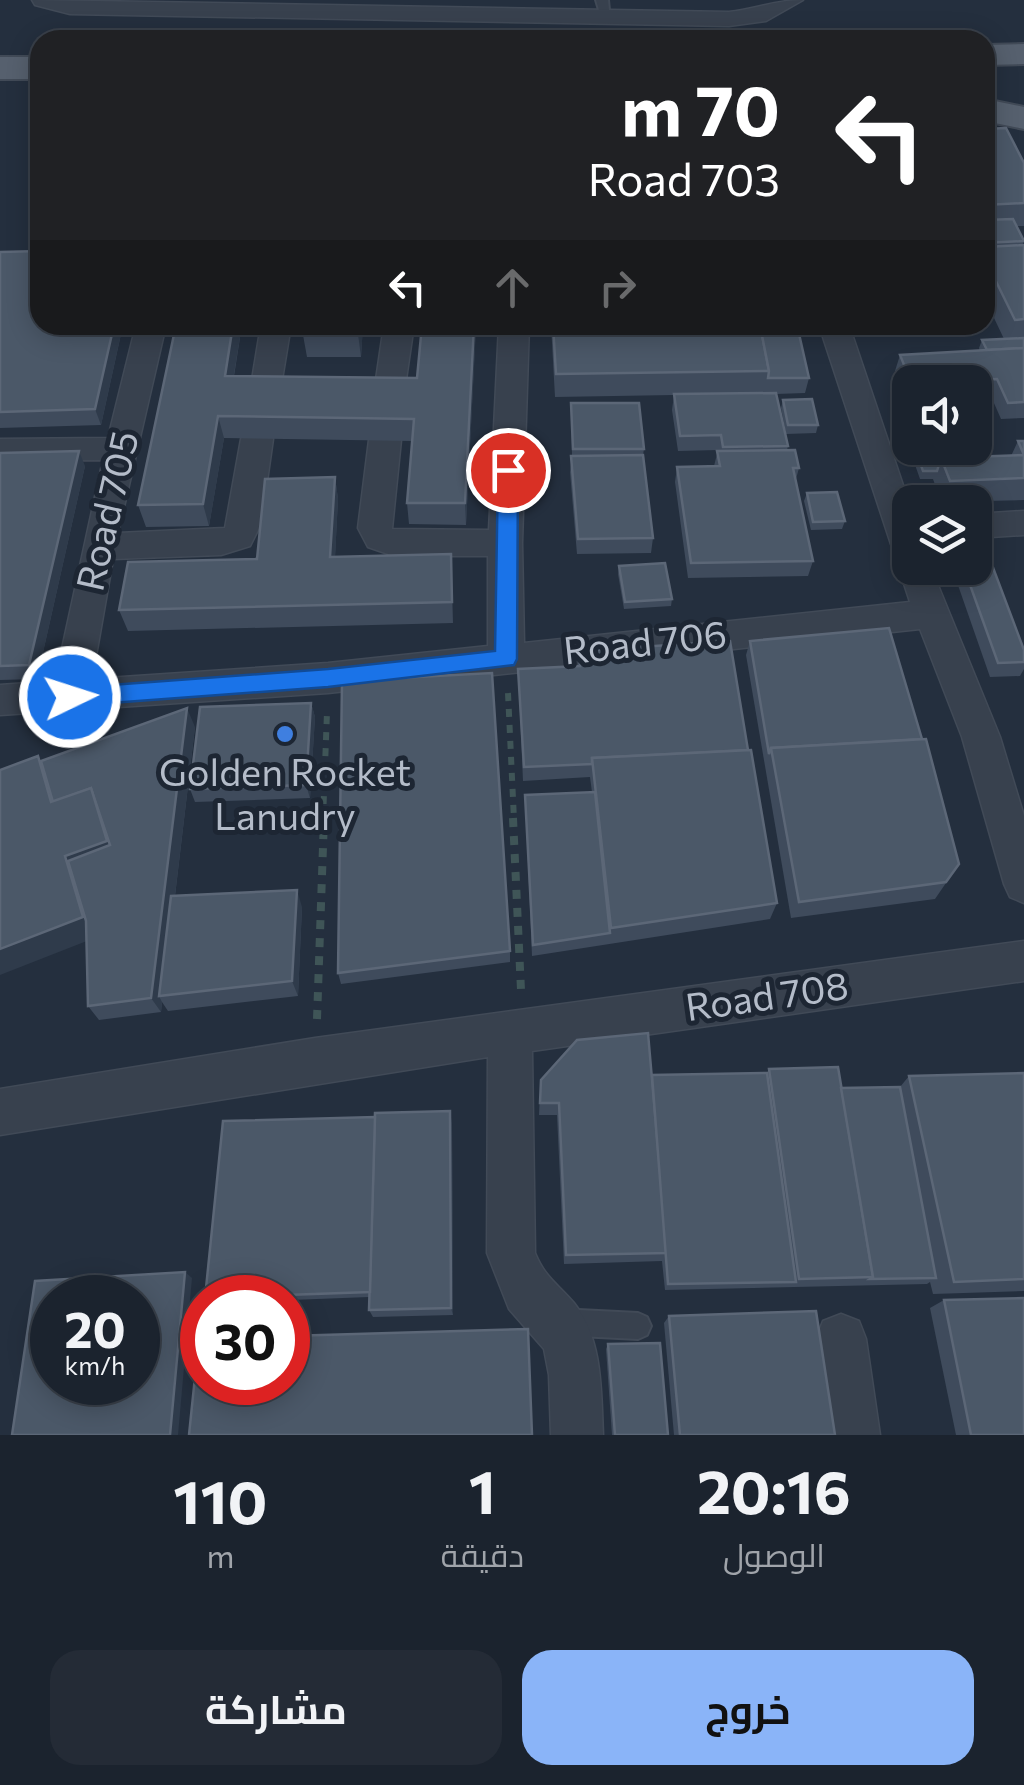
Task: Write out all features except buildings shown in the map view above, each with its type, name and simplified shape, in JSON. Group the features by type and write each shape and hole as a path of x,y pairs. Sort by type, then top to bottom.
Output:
{"main road":[{"path":"995,55 1024,54"},
{"path":"0,68 30,68"},
{"path":"995,84 1024,83"},
{"path":"0,94 30,94"},
{"path":"995,112 1024,118"}],"street":[{"path":"44,0 70,7 351,8 380,16 542,27 605,9 739,18 766,13 792,0"},
{"name":"Road 705","path":"70,697 98,546 149,335"},
{"path":"264,398 274,335"},
{"path":"388,400 397,335"},
{"path":"506,659 505,542 514,335"},
{"path":"837,335 892,494"},
{"path":"98,546 221,542 238,536 244,524 258,438"},
{"path":"385,440 375,528 380,538 394,543 505,542"},
{"path":"0,450 122,448"},
{"path":"992,525 1024,523"},
{"path":"920,585 981,736 1024,884"},
{"name":"Road 706","path":"0,700 328,678 931,614"},
{"name":"Road 708","path":"0,1112 315,1060 1024,961"},
{"path":"517,1032 511,1253 526,1292 557,1322 573,1360 577,1435"},
{"path":"841,1339 854,1435"}],"lane":[{"path":"557,1322 638,1326"}],"path":[{"path":"506,659 517,1032"},
{"path":"315,1060 328,678"}],"place":[{"name":"Golden Rocket Lanudry","path":"285,734"}],"route":[{"path":"70,697 328,678 506,659 508,470"}]}
